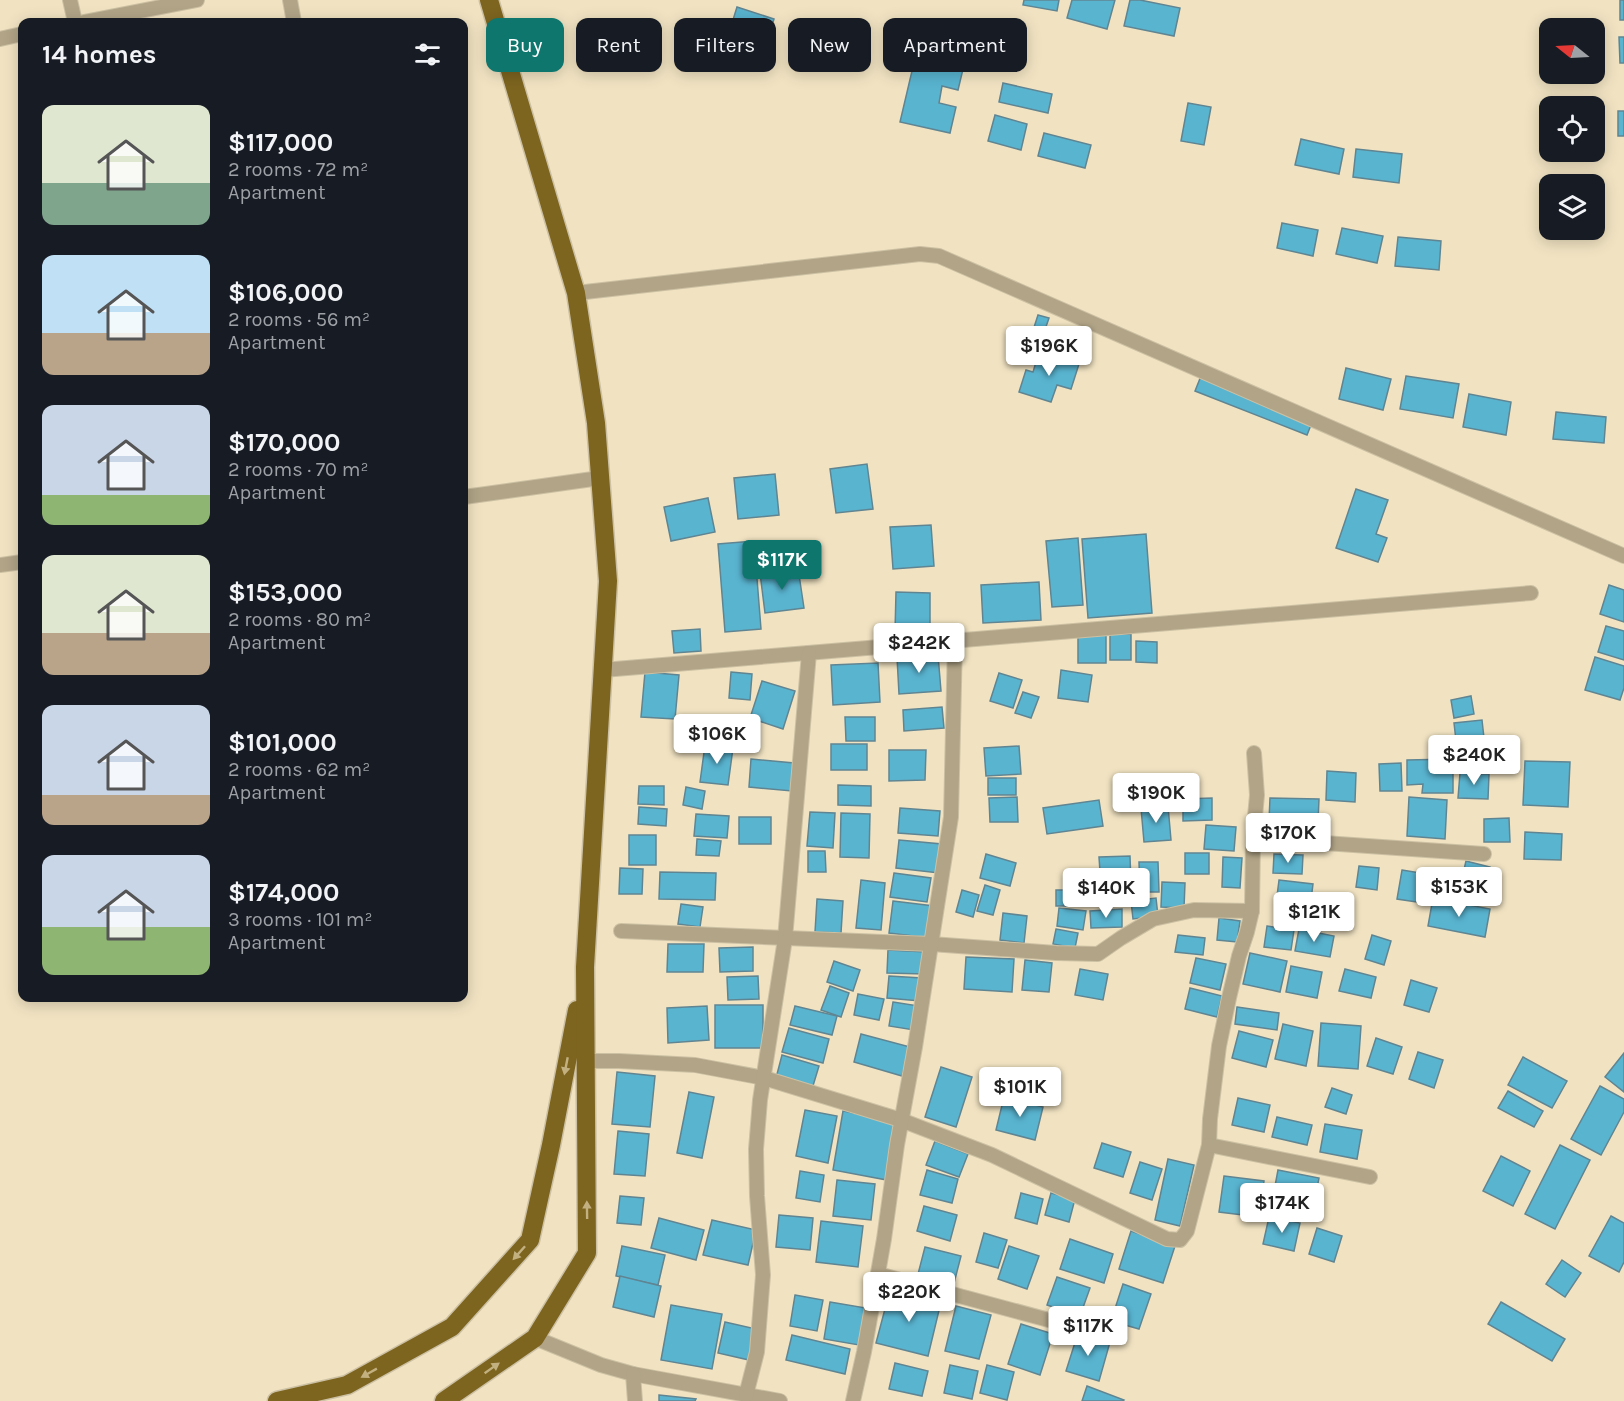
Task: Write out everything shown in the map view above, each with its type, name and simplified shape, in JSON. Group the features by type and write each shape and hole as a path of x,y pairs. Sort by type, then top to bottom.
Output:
{"highway":[{"path":"444,1401 535,1338 587,1253 585,967 608,581 596,423 576,293 489,0"},
{"path":"277,1401 347,1385 452,1327 530,1240 551,1145 585,967"}],"street":[{"path":"70,0 74,18"},
{"path":"105,18 197,0"},
{"path":"290,0 293,18"},
{"path":"0,39 18,35"},
{"path":"576,293 920,254 939,256 1624,556"},
{"path":"468,496 600,478"},
{"path":"0,565 18,563"},
{"path":"603,670 1531,593"},
{"path":"853,1401 878,1274 951,818 955,641"},
{"path":"746,1395 757,1352 762,1304 763,1275 756,1149 760,1100 785,939 809,653"},
{"path":"585,1061 695,1065 764,1078 901,1120 992,1155 1167,1239 1180,1240 1187,1232 1209,1145 1219,1046 1239,956 1252,911 1253,838 1257,795 1254,753"},
{"path":"1253,838 1484,854"},
{"path":"621,931 931,944 1098,954 1153,919 1194,910 1252,911"},
{"path":"1209,1145 1370,1177"},
{"path":"878,1274 1112,1336"},
{"path":"535,1338 601,1365 633,1374 780,1401"},
{"path":"633,1374 635,1401"}],"building":[{"path":"1024,0 1059,0 1057,11 1023,5"},
{"path":"1072,0 1115,0 1107,29 1067,18"},
{"path":"1130,0 1180,8 1174,36 1124,26"},
{"path":"1620,0 1624,0 1624,20 1620,20"},
{"path":"737,7 771,18 734,18"},
{"path":"1619,37 1624,37 1624,63 1620,63"},
{"path":"912,72 962,72 958,90 942,86 939,103 956,107 950,133 900,122"},
{"path":"1003,83 1052,94 1048,113 999,102"},
{"path":"1188,103 1211,107 1204,145 1181,141"},
{"path":"1618,111 1624,111 1624,136 1618,136"},
{"path":"995,115 1027,124 1021,150 988,141"},
{"path":"1044,133 1091,145 1085,168 1038,156"},
{"path":"1301,139 1344,149 1339,174 1295,165"},
{"path":"1356,149 1402,154 1399,183 1353,177"},
{"path":"1282,223 1318,230 1313,256 1277,248"},
{"path":"1342,228 1383,236 1377,263 1336,254"},
{"path":"1398,237 1441,241 1439,270 1395,266"},
{"path":"1038,315 1049,318 1038,350 1028,346"},
{"path":"1049,328 1065,334 1058,356 1042,350"},
{"path":"1039,352 1079,364 1071,389 1057,385 1051,402 1019,392 1026,370 1033,372"},
{"path":"1346,368 1391,379 1383,410 1339,399"},
{"path":"1201,376 1313,420 1307,435 1195,391"},
{"path":"1406,376 1459,384 1453,418 1400,409"},
{"path":"1469,394 1511,402 1506,435 1463,427"},
{"path":"1556,412 1606,417 1604,443 1553,439"},
{"path":"867,464 873,509 836,513 830,469"},
{"path":"775,474 779,515 738,519 734,478"},
{"path":"1356,489 1388,500 1376,534 1387,538 1378,562 1336,548"},
{"path":"708,498 715,532 671,541 664,507"},
{"path":"931,525 934,566 893,569 890,527"},
{"path":"1146,534 1152,613 1088,618 1082,539"},
{"path":"1078,538 1083,605 1052,607 1046,541"},
{"path":"754,541 761,629 725,632 718,544"},
{"path":"798,568 804,608 765,613 760,573"},
{"path":"1039,582 1041,620 983,623 981,585"},
{"path":"1609,585 1624,590 1624,622 1600,614"},
{"path":"896,592 930,593 930,633 895,632"},
{"path":"1606,626 1624,631 1624,660 1598,652"},
{"path":"700,629 701,651 674,653 672,631"},
{"path":"1110,634 1131,634 1131,660 1110,660"},
{"path":"1106,635 1106,663 1078,663 1078,636"},
{"path":"1136,641 1157,642 1157,663 1136,662"},
{"path":"938,655 941,691 899,694 897,657"},
{"path":"1595,657 1624,666 1624,688 1620,700 1585,690"},
{"path":"878,663 880,702 833,705 831,665"},
{"path":"1061,670 1092,675 1088,702 1058,698"},
{"path":"645,672 679,675 675,719 641,717"},
{"path":"731,672 752,674 750,700 729,698"},
{"path":"999,673 1022,680 1013,708 990,701"},
{"path":"762,681 795,691 783,729 750,718"},
{"path":"1023,692 1039,697 1031,718 1015,713"},
{"path":"1471,696 1474,714 1454,718 1451,700"},
{"path":"942,707 944,728 904,731 903,710"},
{"path":"845,717 875,717 875,741 846,741"},
{"path":"1482,720 1485,747 1457,749 1454,723"},
{"path":"831,744 867,744 867,770 831,770"},
{"path":"705,745 733,748 728,785 700,782"},
{"path":"1019,746 1021,774 986,776 984,748"},
{"path":"889,750 926,750 925,780 889,781"},
{"path":"751,759 794,763 792,791 749,787"},
{"path":"1453,759 1453,793 1422,793 1423,784 1407,785 1407,760"},
{"path":"1525,761 1570,762 1568,807 1523,805"},
{"path":"1401,763 1402,791 1380,791 1379,764"},
{"path":"1327,771 1356,773 1355,802 1326,800"},
{"path":"1460,773 1489,774 1488,799 1458,798"},
{"path":"988,778 1016,778 1016,795 988,795"},
{"path":"838,785 871,786 871,806 838,805"},
{"path":"639,786 664,786 664,805 638,804"},
{"path":"686,787 705,791 702,809 683,805"},
{"path":"1017,797 1018,822 990,822 989,798"},
{"path":"1409,797 1447,800 1445,839 1407,836"},
{"path":"1212,798 1212,820 1183,821 1183,799"},
{"path":"1270,798 1319,799 1318,822 1269,821"},
{"path":"1099,800 1103,826 1047,834 1043,808"},
{"path":"1168,806 1171,840 1144,842 1141,808"},
{"path":"639,807 667,809 666,826 638,824"},
{"path":"900,808 940,811 938,836 898,833"},
{"path":"810,812 835,813 833,848 807,846"},
{"path":"841,813 870,814 869,858 840,857"},
{"path":"696,814 729,816 727,838 694,836"},
{"path":"739,817 771,817 771,844 739,844"},
{"path":"1509,818 1510,842 1484,842 1484,819"},
{"path":"1206,825 1236,827 1234,851 1204,849"},
{"path":"1525,832 1562,834 1561,860 1524,859"},
{"path":"629,835 656,835 656,865 629,865"},
{"path":"697,839 721,841 719,856 696,855"},
{"path":"899,840 942,844 939,873 896,868"},
{"path":"808,851 825,851 826,872 808,872"},
{"path":"1185,853 1209,853 1209,874 1185,874"},
{"path":"986,854 1016,863 1010,886 980,878"},
{"path":"1274,854 1303,855 1302,874 1273,873"},
{"path":"1130,856 1131,884 1101,886 1099,857"},
{"path":"1223,857 1242,858 1240,888 1222,887"},
{"path":"1466,861 1490,867 1483,896 1459,891"},
{"path":"1139,862 1158,862 1159,892 1140,892"},
{"path":"1359,866 1379,868 1377,890 1356,887"},
{"path":"620,868 643,869 642,894 619,894"},
{"path":"1402,870 1427,874 1423,903 1397,899"},
{"path":"660,872 716,873 715,900 659,899"},
{"path":"894,873 931,878 927,902 890,897"},
{"path":"861,880 885,883 881,930 856,928"},
{"path":"1279,880 1313,884 1310,908 1276,904"},
{"path":"1162,882 1185,883 1184,908 1161,907"},
{"path":"985,885 1000,890 993,915 977,911"},
{"path":"962,890 979,895 973,917 956,912"},
{"path":"1056,890 1077,890 1077,906 1056,906"},
{"path":"1156,898 1158,916 1133,919 1131,901"},
{"path":"1433,898 1490,909 1485,937 1428,926"},
{"path":"817,899 843,901 841,933 815,932"},
{"path":"893,901 934,906 930,938 889,933"},
{"path":"681,904 703,907 700,927 678,924"},
{"path":"1059,908 1086,911 1083,930 1057,926"},
{"path":"1122,909 1122,927 1091,928 1090,911"},
{"path":"1003,913 1027,916 1024,943 1000,940"},
{"path":"1219,918 1240,921 1237,942 1217,940"},
{"path":"1267,926 1294,930 1291,950 1264,947"},
{"path":"1056,929 1078,933 1075,948 1053,944"},
{"path":"1299,929 1334,936 1330,957 1295,951"},
{"path":"1178,935 1205,938 1203,955 1175,952"},
{"path":"1372,935 1391,941 1384,965 1365,959"},
{"path":"668,944 704,944 703,972 667,972"},
{"path":"753,947 753,971 720,972 719,948"},
{"path":"888,950 927,952 925,974 887,973"},
{"path":"1250,953 1287,961 1280,992 1243,984"},
{"path":"966,957 1014,959 1012,992 964,989"},
{"path":"1196,958 1226,964 1220,990 1190,983"},
{"path":"1025,960 1052,963 1049,992 1022,990"},
{"path":"834,961 860,970 853,991 827,982"},
{"path":"1291,966 1322,972 1317,998 1286,992"},
{"path":"1080,969 1108,974 1103,1000 1075,995"},
{"path":"1345,969 1376,977 1371,998 1339,991"},
{"path":"758,976 759,999 728,1000 727,977"},
{"path":"889,976 922,978 920,1001 887,998"},
{"path":"1411,980 1437,988 1429,1012 1404,1005"},
{"path":"830,986 849,993 841,1017 821,1010"},
{"path":"1190,988 1222,996 1217,1017 1185,1009"},
{"path":"858,994 884,999 879,1020 854,1015"},
{"path":"893,1002 919,1006 914,1030 889,1026"},
{"path":"715,1005 763,1005 763,1048 715,1048"},
{"path":"707,1006 709,1040 668,1043 667,1008"},
{"path":"795,1006 837,1016 832,1035 790,1025"},
{"path":"1237,1007 1279,1013 1277,1030 1235,1024"},
{"path":"1321,1023 1361,1026 1358,1069 1318,1066"},
{"path":"1283,1024 1313,1031 1306,1066 1275,1059"},
{"path":"789,1028 829,1039 823,1063 782,1052"},
{"path":"1239,1031 1273,1040 1266,1067 1232,1058"},
{"path":"861,1034 910,1047 902,1076 854,1062"},
{"path":"1376,1038 1402,1047 1393,1074 1367,1066"},
{"path":"1418,1052 1443,1060 1434,1088 1409,1079"},
{"path":"1624,1053 1624,1092 1605,1077"},
{"path":"782,1055 819,1066 812,1089 776,1078"},
{"path":"1523,1057 1567,1081 1552,1108 1508,1085"},
{"path":"941,1067 972,1077 956,1127 925,1117"},
{"path":"617,1072 655,1076 650,1127 612,1124"},
{"path":"1600,1086 1624,1099 1624,1112 1601,1155 1571,1139"},
{"path":"1332,1088 1352,1095 1346,1114 1325,1107"},
{"path":"1508,1091 1543,1111 1534,1127 1498,1108"},
{"path":"689,1092 714,1097 702,1158 677,1153"},
{"path":"1004,1097 1043,1107 1035,1140 996,1130"},
{"path":"1238,1098 1270,1105 1264,1132 1232,1125"},
{"path":"805,1110 837,1116 828,1163 796,1156"},
{"path":"843,1111 897,1121 887,1180 833,1170"},
{"path":"1277,1117 1312,1125 1307,1145 1272,1137"},
{"path":"1325,1124 1362,1130 1357,1159 1320,1152"},
{"path":"618,1131 649,1134 645,1176 614,1174"},
{"path":"935,1141 968,1154 959,1177 926,1165"},
{"path":"1102,1143 1131,1152 1123,1177 1094,1168"},
{"path":"1560,1145 1590,1160 1555,1229 1525,1214"},
{"path":"1501,1156 1530,1171 1513,1206 1483,1191"},
{"path":"1168,1159 1194,1165 1180,1226 1155,1220"},
{"path":"1140,1162 1162,1169 1152,1200 1130,1193"},
{"path":"927,1170 958,1179 952,1203 920,1195"},
{"path":"1278,1170 1319,1178 1313,1209 1272,1202"},
{"path":"800,1171 824,1175 820,1202 796,1198"},
{"path":"1224,1176 1264,1181 1259,1217 1219,1212"},
{"path":"837,1180 875,1184 871,1220 833,1216"},
{"path":"1021,1193 1043,1199 1037,1224 1015,1218"},
{"path":"1051,1193 1075,1199 1069,1222 1045,1215"},
{"path":"620,1196 644,1198 641,1225 617,1223"},
{"path":"924,1206 957,1215 950,1241 917,1231"},
{"path":"779,1215 813,1218 810,1250 776,1247"},
{"path":"1611,1216 1624,1223 1624,1262 1619,1272 1589,1256"},
{"path":"1269,1217 1300,1223 1294,1251 1263,1244"},
{"path":"659,1218 704,1230 696,1260 651,1248"},
{"path":"712,1220 756,1230 748,1265 703,1255"},
{"path":"821,1221 863,1226 858,1267 816,1262"},
{"path":"1317,1228 1342,1236 1334,1262 1309,1254"},
{"path":"1131,1231 1175,1246 1163,1283 1119,1269"},
{"path":"984,1233 1007,1240 998,1268 976,1262"},
{"path":"1070,1239 1113,1254 1104,1283 1060,1269"},
{"path":"622,1246 665,1255 658,1285 616,1276"},
{"path":"1009,1246 1039,1256 1027,1289 998,1279"},
{"path":"925,1247 961,1256 953,1287 917,1278"},
{"path":"1562,1260 1581,1273 1565,1297 1546,1284"},
{"path":"620,1276 661,1286 654,1317 613,1307"},
{"path":"1057,1277 1090,1288 1080,1316 1047,1305"},
{"path":"1123,1284 1151,1294 1139,1329 1111,1321"},
{"path":"890,1290 941,1302 928,1356 876,1343"},
{"path":"795,1295 823,1300 817,1331 790,1326"},
{"path":"830,1302 866,1308 859,1345 824,1339"},
{"path":"1501,1302 1565,1339 1552,1361 1488,1324"},
{"path":"671,1305 722,1314 712,1369 661,1360"},
{"path":"956,1306 991,1315 979,1359 945,1351"},
{"path":"725,1322 756,1329 749,1360 718,1353"},
{"path":"1021,1324 1053,1334 1040,1375 1008,1364"},
{"path":"1078,1333 1110,1342 1099,1381 1066,1371"},
{"path":"792,1335 850,1349 845,1374 786,1360"},
{"path":"895,1363 928,1371 922,1396 889,1389"},
{"path":"950,1365 978,1371 972,1399 944,1393"},
{"path":"987,1365 1014,1372 1007,1400 980,1393"},
{"path":"1087,1386 1124,1400 1082,1401"},
{"path":"659,1395 696,1399 695,1401 659,1401"}]}
